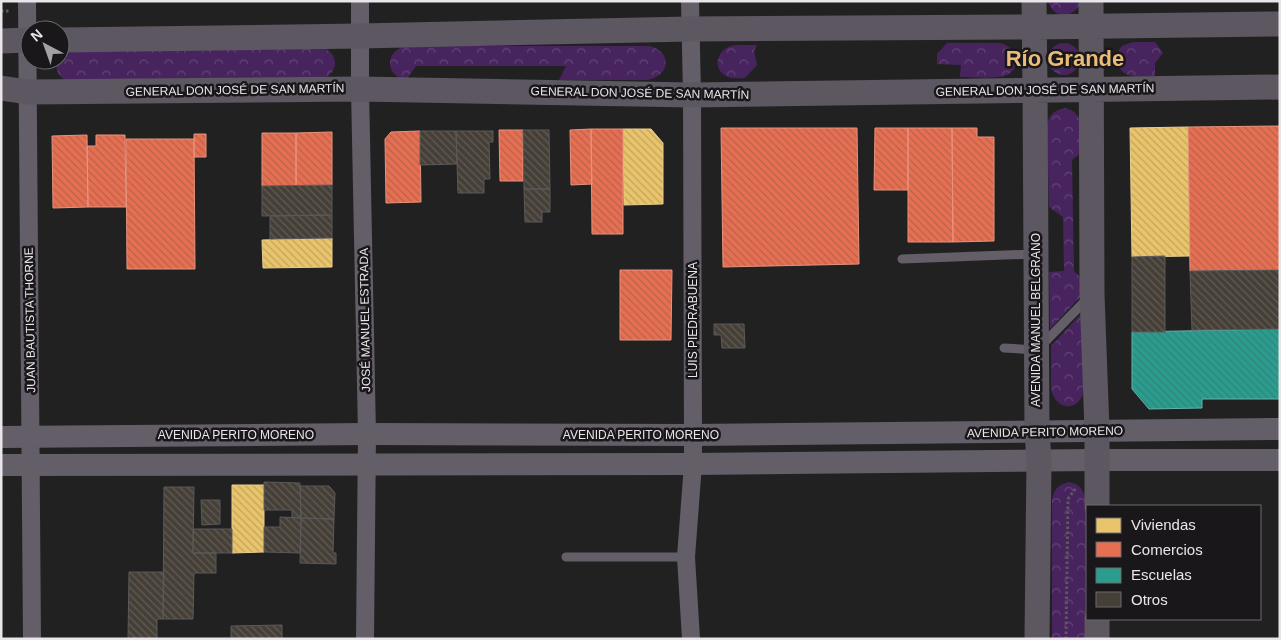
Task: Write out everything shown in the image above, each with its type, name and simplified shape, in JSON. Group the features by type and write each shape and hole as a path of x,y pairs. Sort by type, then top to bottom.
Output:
{"main road":[{"name":"AVENIDA MANUEL BELGRANO","path":"1034,1 1037,432 1039,460 1037,639"},
{"path":"1091,1 1092,294 1097,430 1097,505"},
{"path":"70,40 690,29 1280,24"},
{"path":"1,41 20,40"},
{"name":"GENERAL DON JOSÉ DE SAN MARTÍN","path":"1,88 28,92 360,89 692,95 1280,87"},
{"path":"1097,620 1097,639"}],"street":[{"name":"JUAN BAUTISTA THORNE","path":"26,1 27,20"},
{"name":"JOSÉ MANUEL ESTRADA","path":"360,1 367,434 365,639"},
{"name":"LUIS PIEDRABUENA","path":"690,1 693,464 686,557 691,639"},
{"name":"JUAN BAUTISTA THORNE","path":"28,70 32,639"},
{"name":"AVENIDA PERITO MORENO","path":"1,437 367,434 693,435 1280,429"},
{"path":"1,465 693,464 1039,460 1280,460"}],"lane":[{"path":"902,259 1036,254"},
{"path":"1004,348 1037,350 1092,294"},
{"path":"566,557 686,557"}],"path":[{"path":"1066,639 1068,499 1097,460"}],"green space":[{"path":"1048,1 1081,1 1074,11 1064,15 1054,12"},
{"path":"1134,42 1155,42 1163,53 1155,63 1155,76 1133,76 1126,74 1120,69 1117,61 1119,49"},
{"path":"947,43 1000,43 1006,45 1015,54 1016,64 1010,73 1004,76 988,78 960,77 961,65 937,64 937,54"},
{"path":"1064,43 1070,44 1075,48 1079,53 1079,65 1075,70 1070,74 1064,75 1058,74 1053,70 1049,65 1048,59 1049,53 1053,48 1058,44"},
{"path":"735,45 757,45 754,51 757,65 745,78 728,77 719,69 718,59 720,55 724,50"},
{"path":"407,46 649,46 662,53 666,63 661,73 648,80 559,80 566,66 416,66 406,80 394,73 390,63 394,52"},
{"path":"325,48 333,55 335,64 332,72 324,79 66,81 57,70 70,70 70,50"},
{"path":"1065,108 1076,114 1082,131 1082,152 1072,160 1074,271 1083,280 1083,294 1050,329 1049,272 1064,271 1063,217 1049,207 1047,124 1053,113"},
{"path":"1083,312 1084,390 1078,402 1068,406 1058,402 1051,389 1051,346"},
{"path":"1069,482 1080,487 1086,499 1085,639 1052,639 1052,500 1057,488"}],"building: Viviendas":[{"path":"1188,127 1190,256 1132,257 1130,128"},
{"path":"623,129 651,129 663,143 663,204 624,205"},
{"path":"332,238 332,267 263,268 262,240"},
{"path":"232,485 264,485 264,552 232,553"}],"building: Comercios":[{"path":"1280,126 1280,270 1190,271 1188,127"},
{"path":"721,128 857,128 859,264 723,267"},
{"path":"875,128 908,128 908,190 874,190"},
{"path":"908,128 952,128 953,242 908,242"},
{"path":"952,128 977,128 977,137 994,137 994,241 953,242"},
{"path":"591,129 623,129 623,234 592,234"},
{"path":"591,129 592,184 571,185 570,130"},
{"path":"499,130 523,130 523,181 500,181"},
{"path":"420,131 421,202 386,203 385,139 391,132"},
{"path":"332,132 332,185 296,186 296,133"},
{"path":"262,133 296,133 296,186 262,186"},
{"path":"194,134 206,134 206,157 194,157"},
{"path":"87,135 88,207 53,208 52,136"},
{"path":"96,135 125,135 126,207 88,207 87,146 96,146"},
{"path":"126,139 194,139 195,269 127,269"},
{"path":"620,270 672,270 671,340 620,340"}],"building: Escuelas":[{"path":"1280,329 1280,399 1202,399 1202,408 1149,409 1132,389 1132,332"}],"building: Otros":[{"path":"523,130 549,130 550,189 524,189"},
{"path":"420,131 456,131 457,164 420,165"},
{"path":"456,131 493,131 493,142 489,142 490,179 484,179 484,193 458,193"},
{"path":"332,185 332,215 262,216 262,186"},
{"path":"524,189 550,189 550,212 542,212 542,222 525,222"},
{"path":"332,215 332,238 270,239 270,216"},
{"path":"1165,256 1165,332 1132,332 1132,257"},
{"path":"1280,270 1280,329 1192,330 1190,271"},
{"path":"714,324 744,324 745,348 722,348 721,335 714,335"},
{"path":"264,482 300,483 301,518 292,517 292,510 264,510"},
{"path":"300,486 329,486 335,493 334,519 301,518"},
{"path":"164,487 194,487 193,553 216,553 216,573 194,573 193,619 163,619"},
{"path":"201,500 220,500 220,524 202,525"},
{"path":"280,517 301,518 300,553 264,552 264,527 280,527"},
{"path":"301,518 334,519 333,553 336,553 336,564 300,563"},
{"path":"193,529 232,529 232,553 193,553"},
{"path":"129,572 164,572 163,619 157,619 157,639 128,639"},
{"path":"282,625 282,639 231,639 231,626"}],"district":[{"name":"Río Grande","path":"1065,58"}]}
